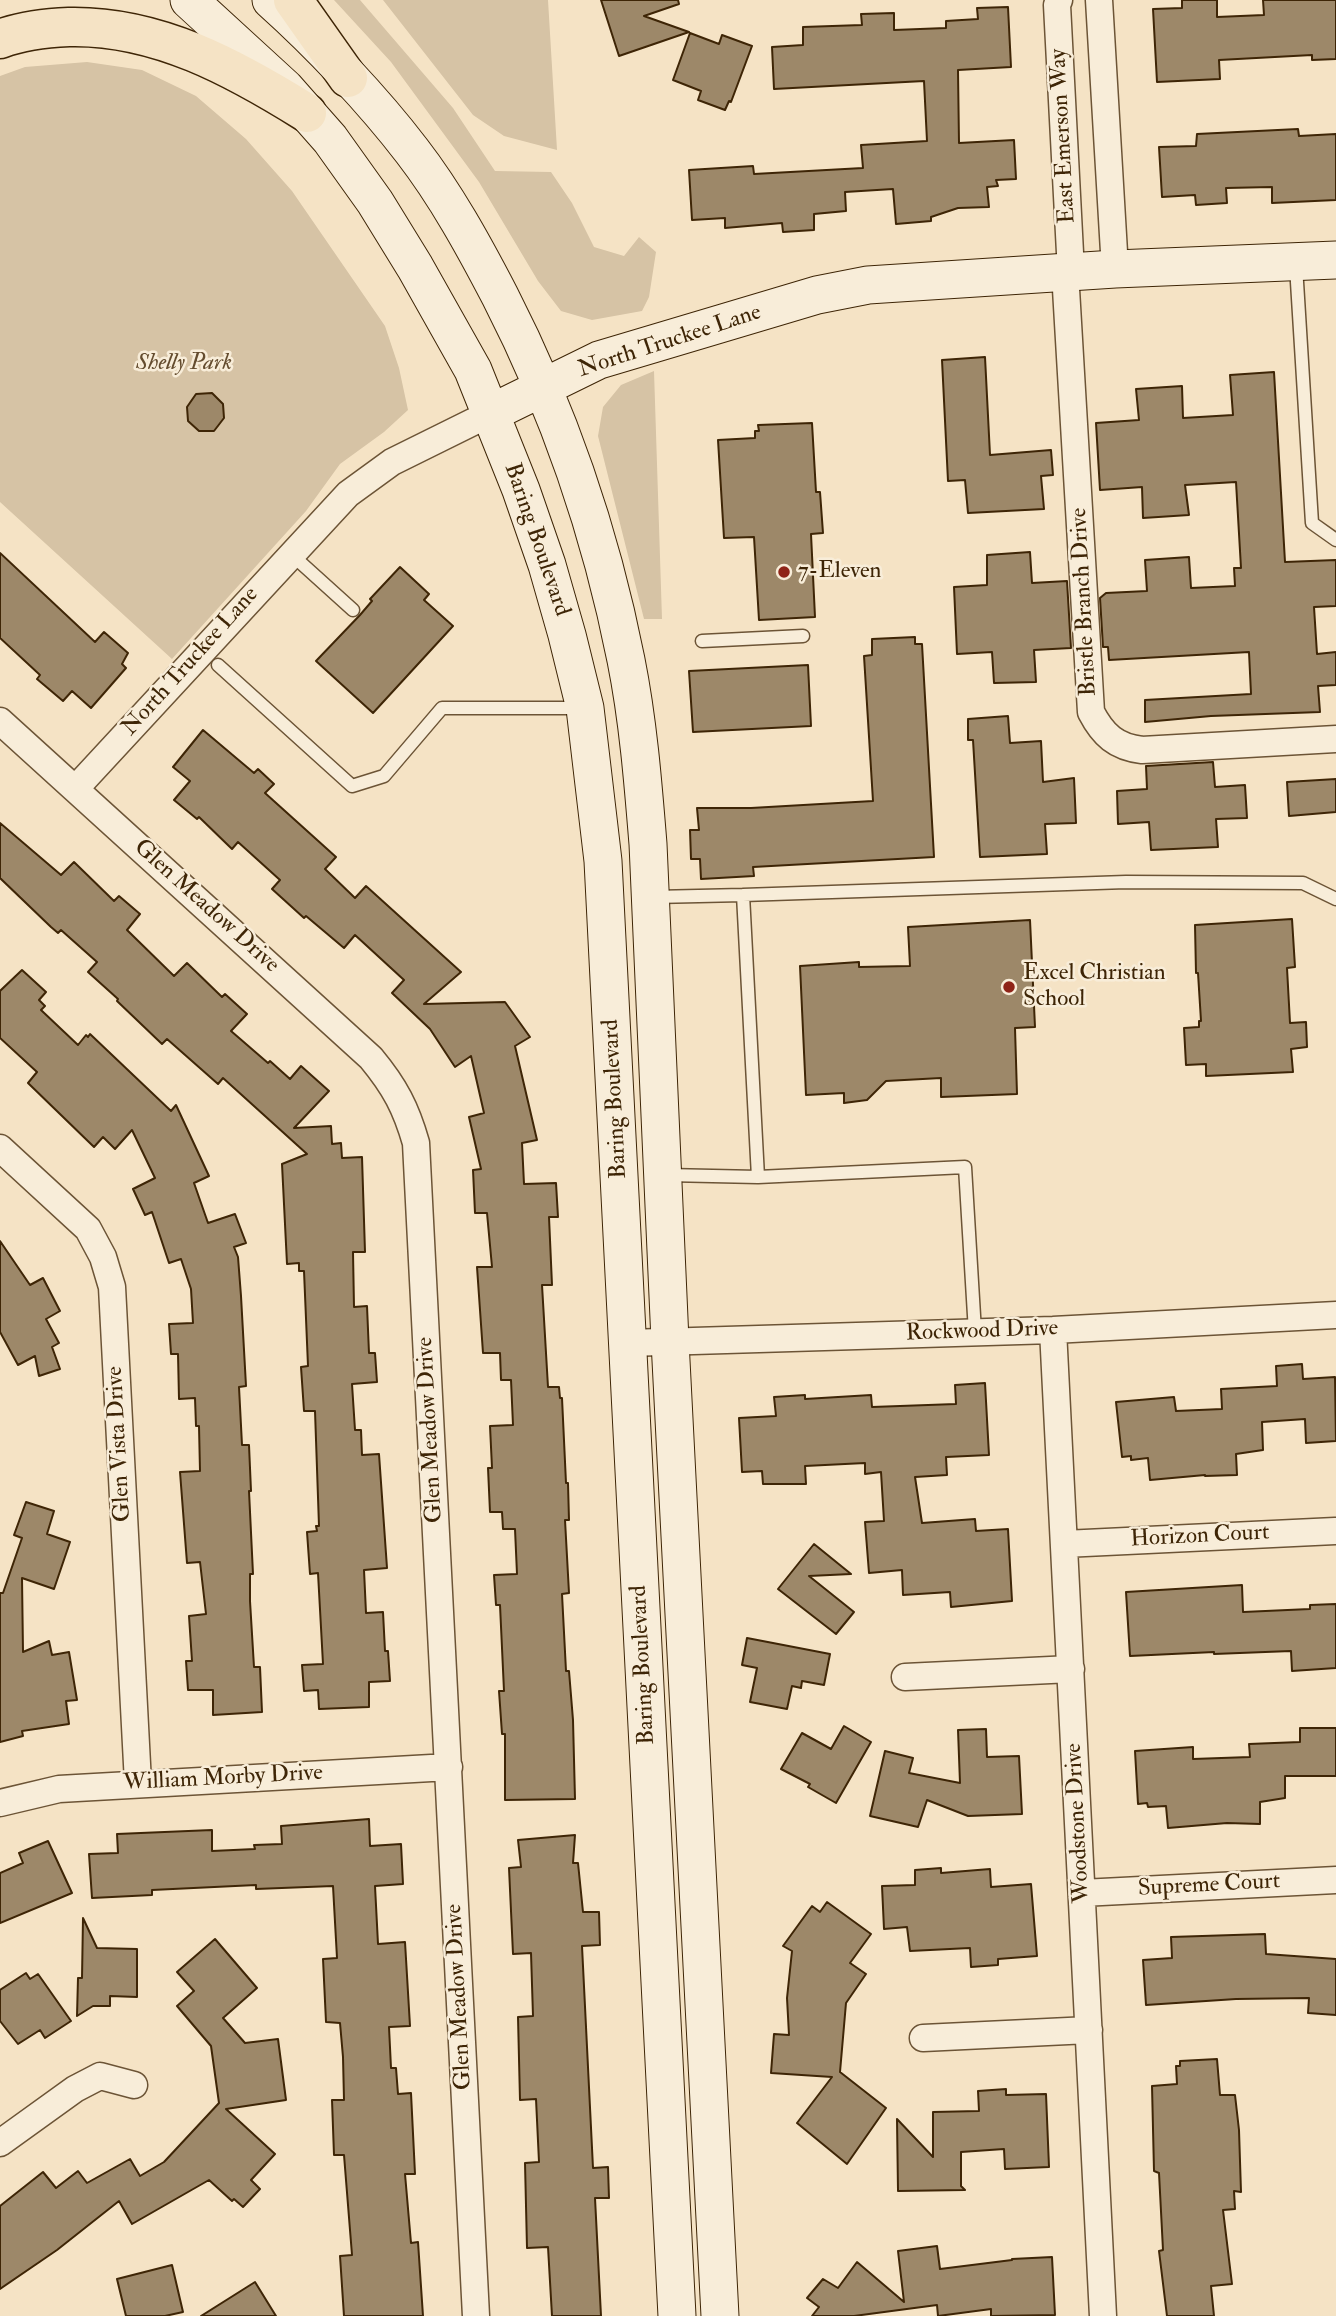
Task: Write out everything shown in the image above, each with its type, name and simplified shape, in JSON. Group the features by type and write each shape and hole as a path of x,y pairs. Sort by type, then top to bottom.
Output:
{"main road":[{"name":"Baring Boulevard","path":"189,0 285,89 331,139 375,202 415,267 473,370 547,565 585,708 603,861 677,2316"},
{"name":"Baring Boulevard","path":"271,0 348,78 412,151 450,207 483,264 544,388 587,514 621,636 643,784 650,897 720,2316"},
{"path":"293,0 348,78"},
{"path":"0,39 46,28 94,27 135,33 208,58 253,79 307,113"},
{"name":"North Truckee Lane","path":"491,413 599,360 817,295 868,285 1115,269 1336,260"}],"street":[{"name":"East Emerson Way","path":"1059,0 1057,5 1068,272"},
{"name":"East Emerson Way","path":"1099,0 1115,269"},
{"name":"Bristle Branch Drive","path":"1068,272 1091,712 1099,728 1113,741 1142,750 1336,739"},
{"name":"North Truckee Lane","path":"76,788 342,499 392,462 491,413"},
{"name":"Glen Meadow Drive","path":"0,721 371,1058 392,1083 407,1112 416,1143 476,2316"},
{"name":"Glen Vista Drive","path":"0,1148 89,1229 103,1256 111,1287 138,1783"},
{"name":"Rockwood Drive","path":"628,1343 1054,1330 1336,1315"},
{"name":"Woodstone Drive","path":"1054,1330 1104,2316"},
{"name":"Horizon Court","path":"1064,1544 1335,1531"},
{"path":"905,1677 1071,1669"},
{"name":"William Morby Drive","path":"0,1804 59,1788 449,1767"},
{"name":"Supreme Court","path":"1082,1893 1336,1880"},
{"path":"923,2038 1089,2030"},
{"path":"0,2143 75,2089 100,2076 134,2085"}],"lane":[{"path":"1296,262 1312,523 1336,540"},
{"path":"290,554 353,610"},
{"path":"702,641 803,636"},
{"path":"218,665 352,786 384,776 442,708 585,708"},
{"path":"650,897 1126,882 1303,883 1336,899"},
{"path":"743,895 758,1177"},
{"path":"663,1174 758,1177 965,1167 975,1332"}],"green space":[{"path":"334,0 360,0 453,108 495,171 551,172 572,203 594,247 624,256 639,237 656,252 649,297 642,311 592,320 561,311 538,281 479,182 391,62"},
{"path":"383,0 548,0 557,150 504,136 473,115"},
{"name":"Shelly Park","path":"87,62 142,70 196,96 246,139 292,191 385,326 399,368 408,410 384,432 340,464 306,511 172,659 0,502 0,76 25,67"},
{"path":"654,371 662,619 644,619 598,436 603,407 621,385"}],"building":[{"path":"601,0 678,0 679,4 644,16 689,32 619,56"},
{"path":"1182,0 1217,0 1217,17 1264,15 1263,0 1336,0 1336,59 1312,60 1312,55 1219,60 1220,79 1157,82 1153,9 1182,8"},
{"path":"1008,7 1011,67 958,70 959,143 1014,140 1016,179 996,180 998,186 987,187 989,207 958,208 931,217 931,221 896,224 893,189 845,192 846,211 814,214 814,230 783,232 782,223 725,228 725,218 692,220 689,170 753,166 754,174 863,168 861,145 927,141 924,81 774,89 772,47 803,45 803,27 862,25 861,14 894,13 894,30 946,28 946,21 978,19 977,8"},
{"path":"690,33 719,44 722,35 752,46 731,102 729,101 725,110 698,100 701,91 673,80"},
{"path":"1298,129 1299,136 1336,134 1336,200 1272,203 1272,187 1226,188 1227,203 1196,205 1195,195 1162,197 1159,147 1196,146 1197,134"},
{"path":"985,357 990,455 1051,450 1053,475 1041,476 1044,509 968,513 965,480 948,481 942,360"},
{"path":"1274,372 1285,562 1336,560 1336,606 1314,607 1317,654 1336,652 1336,685 1318,686 1320,712 1211,716 1145,722 1145,700 1251,694 1249,652 1109,660 1108,647 1103,647 1100,598 1106,593 1147,591 1145,560 1189,557 1191,588 1235,586 1234,568 1241,568 1236,482 1185,485 1189,515 1143,518 1142,487 1100,490 1096,423 1139,420 1136,389 1182,386 1183,418 1233,415 1230,375"},
{"path":"212,393 223,404 224,418 214,431 199,431 188,421 187,407 196,394"},
{"path":"812,423 816,492 820,492 823,533 811,534 815,617 759,620 754,537 724,538 718,440 755,438 755,431 759,431 758,425"},
{"path":"1030,552 1032,583 1067,581 1071,648 1034,650 1036,682 994,683 992,652 957,654 954,587 987,585 987,555"},
{"path":"0,553 95,642 104,632 128,653 122,664 126,668 91,708 72,691 63,701 37,679 40,675 0,638"},
{"path":"400,567 429,594 424,600 453,626 373,713 316,661 360,615 372,601 370,599"},
{"path":"915,637 915,644 922,644 934,857 753,867 754,876 701,879 700,859 691,859 690,830 699,830 697,808 751,808 873,801 864,656 872,655 872,639"},
{"path":"808,665 811,726 693,732 689,671"},
{"path":"1008,716 1010,743 1041,741 1043,782 1074,778 1076,823 1045,824 1047,854 980,857 973,740 968,740 968,719"},
{"path":"203,730 254,773 258,769 274,784 265,793 336,857 325,869 355,898 366,886 461,972 424,1004 505,1002 530,1037 515,1046 537,1140 522,1143 524,1184 556,1183 558,1217 549,1217 552,1285 542,1285 548,1387 559,1387 562,1398 568,1483 569,1520 565,1520 569,1593 562,1594 566,1671 569,1671 573,1720 575,1799 505,1800 505,1734 502,1734 499,1691 504,1691 500,1605 496,1605 494,1575 517,1574 515,1529 503,1529 502,1512 490,1512 488,1468 492,1468 490,1426 513,1425 511,1380 501,1380 500,1353 483,1353 477,1267 492,1267 487,1213 475,1213 473,1170 481,1169 469,1117 484,1113 471,1056 455,1067 430,1029 392,993 404,980 355,935 344,948 306,916 304,918 272,889 280,880 238,842 232,849 199,817 197,819 174,800 190,781 173,767"},
{"path":"1213,762 1215,787 1245,785 1247,818 1216,819 1218,847 1151,850 1149,822 1118,824 1117,791 1147,789 1146,766"},
{"path":"1336,779 1336,812 1289,816 1287,782"},
{"path":"0,823 61,875 74,862 114,901 119,896 140,914 127,930 174,976 187,963 222,997 225,994 247,1014 231,1031 290,1079 301,1066 329,1091 294,1128 331,1126 332,1144 341,1143 342,1158 362,1157 365,1252 353,1252 354,1307 367,1306 369,1353 375,1353 377,1382 352,1384 355,1430 361,1430 362,1455 379,1454 387,1568 364,1570 366,1613 383,1612 390,1681 369,1682 369,1707 319,1709 318,1690 304,1691 302,1665 323,1664 318,1573 310,1574 307,1532 317,1531 316,1526 319,1526 315,1411 304,1411 301,1367 308,1366 304,1271 299,1271 299,1263 287,1264 282,1164 307,1154 223,1078 218,1084 167,1039 162,1044 88,972 97,962 61,930 58,933 51,927 0,878"},
{"path":"1292,919 1295,967 1287,968 1290,1023 1306,1022 1307,1047 1291,1049 1293,1072 1206,1076 1206,1064 1186,1065 1184,1028 1199,1027 1201,1021 1195,925"},
{"path":"1030,920 1035,1027 1015,1028 1017,1094 941,1097 941,1078 886,1081 867,1100 844,1103 844,1093 806,1095 800,966 859,962 859,967 910,966 908,927"},
{"path":"22,970 46,992 39,1000 45,1006 41,1010 78,1045 90,1034 171,1111 176,1105 209,1176 194,1183 208,1223 235,1214 246,1243 234,1247 238,1257 246,1386 239,1387 242,1445 249,1445 253,1574 250,1574 250,1601 254,1667 260,1667 262,1712 213,1715 213,1690 188,1690 186,1661 192,1661 189,1616 206,1614 200,1562 187,1563 180,1472 200,1471 199,1426 196,1426 195,1398 179,1399 178,1354 171,1354 169,1324 193,1323 191,1289 181,1259 169,1263 152,1212 145,1215 133,1189 155,1178 132,1130 115,1149 103,1137 94,1147 28,1083 37,1072 0,1038 0,991"},
{"path":"0,1241 30,1285 43,1278 60,1311 46,1319 59,1343 52,1347 60,1369 39,1376 35,1356 18,1365 0,1332"},
{"path":"1302,1364 1303,1379 1335,1377 1336,1441 1306,1443 1305,1419 1262,1422 1263,1450 1236,1454 1237,1475 1150,1480 1148,1458 1131,1460 1131,1456 1122,1457 1116,1402 1174,1397 1176,1411 1222,1409 1221,1389 1277,1386 1276,1366"},
{"path":"985,1383 989,1455 946,1457 947,1475 915,1477 922,1523 975,1519 976,1531 1008,1529 1012,1601 951,1607 950,1592 903,1595 902,1570 869,1573 865,1522 884,1521 881,1472 865,1474 865,1463 805,1466 806,1484 763,1484 762,1471 742,1472 739,1418 776,1416 774,1397 805,1395 805,1399 871,1395 872,1407 956,1404 955,1385"},
{"path":"26,1502 54,1511 47,1534 70,1542 54,1589 22,1578 23,1652 49,1641 52,1655 69,1652 77,1700 66,1701 69,1724 22,1731 23,1736 0,1742 0,1593 3,1593 22,1538 14,1535"},
{"path":"814,1544 851,1574 809,1576 854,1612 836,1634 778,1589"},
{"path":"1242,1585 1243,1612 1310,1609 1310,1605 1336,1604 1336,1668 1292,1671 1291,1651 1130,1656 1126,1592"},
{"path":"747,1638 830,1654 824,1685 802,1681 801,1688 792,1686 787,1709 750,1702 757,1668 742,1665"},
{"path":"844,1726 871,1742 836,1803 808,1787 810,1784 781,1769 802,1733 831,1749"},
{"path":"1300,1728 1336,1728 1336,1776 1285,1776 1285,1798 1260,1802 1260,1824 1227,1823 1168,1828 1166,1806 1148,1807 1147,1803 1138,1804 1135,1751 1193,1747 1193,1759 1250,1757 1249,1744 1300,1742"},
{"path":"986,1729 987,1757 1019,1756 1022,1814 968,1816 927,1800 918,1827 870,1816 885,1751 913,1758 909,1773 960,1783 958,1730"},
{"path":"369,1819 370,1846 401,1844 403,1884 375,1886 378,1944 405,1942 410,2026 389,2027 391,2068 396,2068 398,2094 411,2093 415,2174 405,2174 411,2243 418,2242 423,2316 344,2316 340,2256 352,2255 344,2155 334,2155 332,2100 344,2100 343,2057 340,2023 326,2022 323,1959 337,1958 333,1886 256,1889 256,1885 152,1890 152,1895 92,1898 89,1854 118,1853 117,1834 212,1830 212,1851 255,1849 254,1845 282,1844 281,1826"},
{"path":"575,1835 573,1863 578,1863 583,1912 599,1912 600,1945 582,1946 593,2168 608,2167 609,2198 595,2198 601,2316 552,2316 548,2247 527,2248 525,2163 539,2162 536,2099 520,2100 518,2017 533,2016 531,1953 513,1954 509,1868 521,1867 518,1840"},
{"path":"48,1841 72,1893 0,1923 0,1873 23,1863 19,1853"},
{"path":"941,1868 941,1873 990,1869 991,1887 1031,1884 1037,1956 998,1959 998,1965 971,1967 970,1948 910,1951 907,1927 884,1929 882,1886 915,1885 915,1870"},
{"path":"827,1902 871,1934 850,1963 866,1974 846,2003 840,2072 886,2108 847,2164 797,2123 832,2077 771,2073 774,2034 789,2035 787,1998 792,1951 783,1946 812,1906 820,1912"},
{"path":"83,1918 97,1948 137,1949 137,1997 110,1996 110,2006 93,2006 77,2016 78,1978 82,1978"},
{"path":"1265,1934 1266,1954 1336,1959 1336,2015 1308,2013 1309,1998 1236,1999 1146,2005 1143,1960 1172,1958 1171,1937"},
{"path":"215,1939 257,1988 223,2018 245,2043 278,2039 286,2100 226,2109 275,2154 251,2180 260,2189 243,2207 234,2199 232,2201 209,2180 132,2224 119,2201 57,2250 0,2289 0,2206 43,2172 56,2188 78,2171 87,2183 130,2159 140,2176 164,2162 219,2103 211,2046 177,2006 194,1991 177,1972"},
{"path":"26,1973 30,1979 38,1974 71,2021 45,2038 40,2030 18,2044 0,2021 0,1990"},
{"path":"1217,2059 1220,2095 1235,2095 1239,2130 1241,2192 1234,2191 1235,2209 1223,2210 1232,2284 1211,2286 1214,2316 1167,2316 1159,2251 1163,2250 1159,2173 1154,2171 1152,2086 1177,2084 1176,2066 1180,2066 1180,2061"},
{"path":"1006,2089 1006,2095 1046,2094 1049,2167 1005,2169 1004,2149 961,2152 961,2186 965,2190 898,2191 897,2119 933,2157 933,2112 979,2111 978,2091"},
{"path":"937,2246 940,2269 1012,2259 1052,2257 1055,2315 991,2316 991,2309 938,2316 937,2305 854,2316 812,2316 819,2307 807,2298 823,2279 838,2288 857,2262 904,2302 898,2251"},
{"path":"172,2265 183,2312 165,2316 126,2316 117,2279"},
{"path":"255,2282 276,2316 201,2316"}],"place":[{"name":"7-Eleven","path":"784,572"},
{"name":"Excel Christian School","path":"1009,987"}]}
